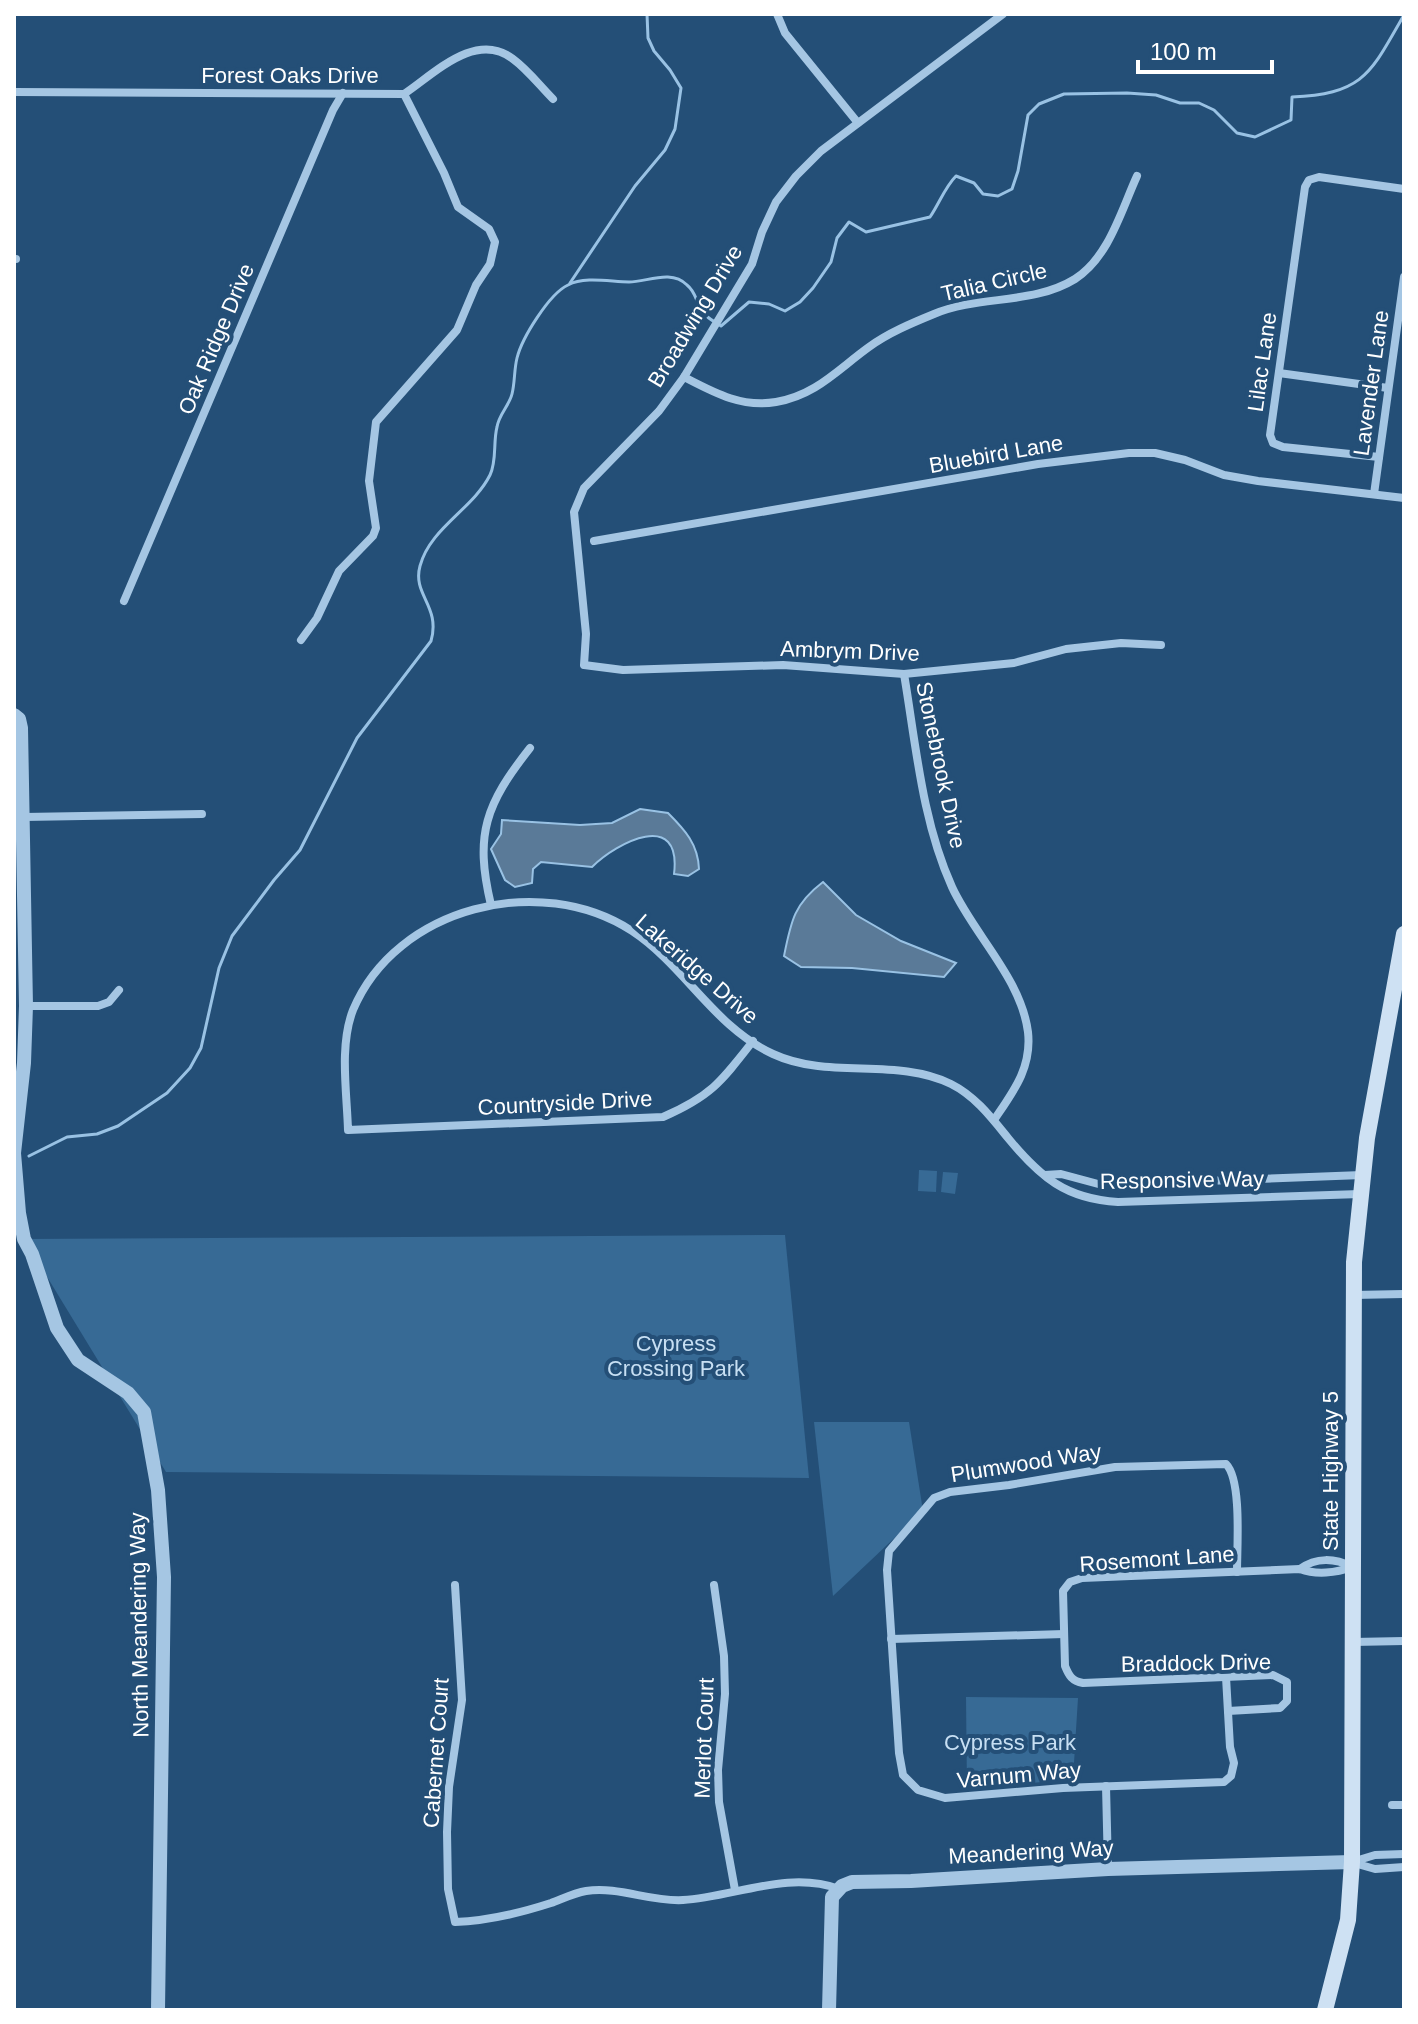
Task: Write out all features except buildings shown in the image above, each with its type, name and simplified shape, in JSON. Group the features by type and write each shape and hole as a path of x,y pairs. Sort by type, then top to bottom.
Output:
{"main road":[{"name":"State Highway 5","path":"1325,2010 1348,1920 1352,1862 1352,1295 1362,1175 1397,1001 1404,934"}],"street":[{"path":"777,14 785,33 858,123"},
{"name":"Broadwing Drive","path":"584,665 586,627 574,512 584,488 659,411 684,377 752,264 776,202 796,176 821,151 1003,14"},
{"path":"404,94 461,55 482,48 497,50 513,58 553,99"},
{"name":"Forest Oaks Drive","path":"14,92 404,94 458,207 489,229 495,242 490,264 476,285 457,330 376,422 369,481 376,528 373,536 339,571 317,618 301,640"},
{"name":"Oak Ridge Drive","path":"124,601 333,110 343,93"},
{"name":"Talia Circle","path":"684,377 723,398 774,403 826,383 870,346 938,312 1052,290 1076,278 1105,248 1137,176"},
{"name":"Lilac Lane","path":"1379,457 1283,447 1273,443 1270,435 1305,187 1309,180 1319,177 1404,189"},
{"name":"Lavender Lane","path":"1374,494 1388,388 1401,326 1404,277"},
{"path":"1279,373 1388,388"},
{"name":"Bluebird Lane","path":"594,541 1038,464 1129,453 1155,453 1235,477 1404,498"},
{"name":"Ambrym Drive","path":"584,665 623,670 783,665 904,674 1014,663 1066,649 1121,643 1161,645"},
{"name":"Stonebrook Drive","path":"904,674 922,785 936,843 952,888 1012,988 1026,1022 1029,1055 1023,1074 994,1120"},
{"name":"North Meandering Way","path":"14,715 19,719 21,728 26,1006 24,1063 14,1153 19,1213 24,1239 57,1328 78,1360 128,1393 144,1412 158,1490 164,1577 158,2010"},
{"path":"491,905 484,873 482,842 486,819 516,766 530,748"},
{"path":"24,817 202,814"},
{"name":"Lakeridge Drive","path":"348,1130 346,1036 354,1010 377,968 404,943 445,918 491,905 521,901 565,906 600,915 633,931 674,968 727,1024 773,1054 813,1067 927,1075 952,1084 973,1098 1044,1175"},
{"path":"26,1006 98,1006 109,1002 119,990"},
{"name":"Countryside Drive","path":"348,1130 663,1117 693,1104 717,1087 753,1041"},
{"name":"Responsive Way","path":"1044,1175 1061,1174 1102,1185 1362,1175"},
{"name":"Responsive Way","path":"1044,1175 1058,1187 1095,1201 1360,1194"},
{"path":"1352,1295 1404,1294"},
{"name":"Plumwood Way","path":"891,1639 887,1570 889,1551 934,1498 950,1492 1115,1467 1226,1464 1232,1470 1235,1486 1237,1572"},
{"name":"Rosemont Lane","path":"1064,1634 1063,1591 1070,1582 1082,1578 1300,1569 1309,1573 1340,1572 1352,1567"},
{"name":"Cabernet Court","path":"455,1585 462,1700 449,1787 447,1832 448,1889 455,1922 508,1915 584,1891 616,1890 680,1901 735,1890"},
{"name":"Merlot Court","path":"714,1585 725,1675 718,1770 719,1802 735,1890"},
{"path":"891,1639 1064,1634"},
{"name":"Braddock Drive","path":"1064,1634 1068,1675 1074,1681 1083,1683 1273,1675 1287,1682 1287,1701 1280,1708 1228,1711"},
{"name":"Varnum Way","path":"891,1639 903,1775 918,1790 945,1798 1106,1786 1224,1782 1231,1776 1234,1763 1228,1711"},
{"path":"1352,1642 1404,1641"},
{"path":"1226,1677 1228,1711"},
{"path":"1106,1786 1108,1869"},
{"path":"1392,1805 1404,1805"},
{"path":"1352,1862 1375,1855 1404,1854"},
{"path":"1352,1862 1375,1869 1404,1867"},
{"name":"Meandering Way","path":"839,1889 852,1882 1108,1869 1352,1862"},
{"path":"735,1890 820,1882 839,1889 832,1897 829,2010"}],"green space":[{"path":"919,1170 937,1171 936,1192 918,1191"},
{"path":"943,1172 958,1173 955,1194 941,1192"},
{"name":"Cypress Crossing Park","path":"785,1235 809,1478 166,1472 24,1239"},
{"path":"814,1422 909,1422 923,1511 833,1596"},
{"name":"Cypress Park","path":"966,1697 1078,1698 1073,1779 967,1789"}],"shaded area":[{"path":"640,809 668,813 674,819 693,845 699,869 688,876 674,874 674,854 668,842 658,837 645,837 616,848 592,867 541,862 533,869 532,883 515,887 505,880 491,849 501,834 502,820 580,825 612,823"},
{"path":"823,882 856,915 901,941 956,963 944,977 852,968 801,967 784,956 789,933 800,906"}],"waterway":[{"path":"570,283 635,186 665,150 675,129 681,88 648,38 647,14"},
{"path":"29,1156 67,1137 97,1134 118,1126 167,1093 190,1068 201,1048 219,968 232,936 300,850 357,738 431,641 432,619 420,585 420,566 442,529 483,487 490,475 498,422 512,394 520,349 537,317 561,290 582,281 629,282 666,277 681,280 687,285 703,313 721,326 749,302 769,304 785,311 800,302 813,288 831,262 837,238 849,222 866,232 930,217 956,176 974,183 983,194 998,196 1012,189 1028,115 1039,104 1064,94 1156,95 1180,103 1199,103 1214,110 1237,133 1255,137 1291,120 1292,97 1336,91 1363,76 1383,51 1404,15"}]}
